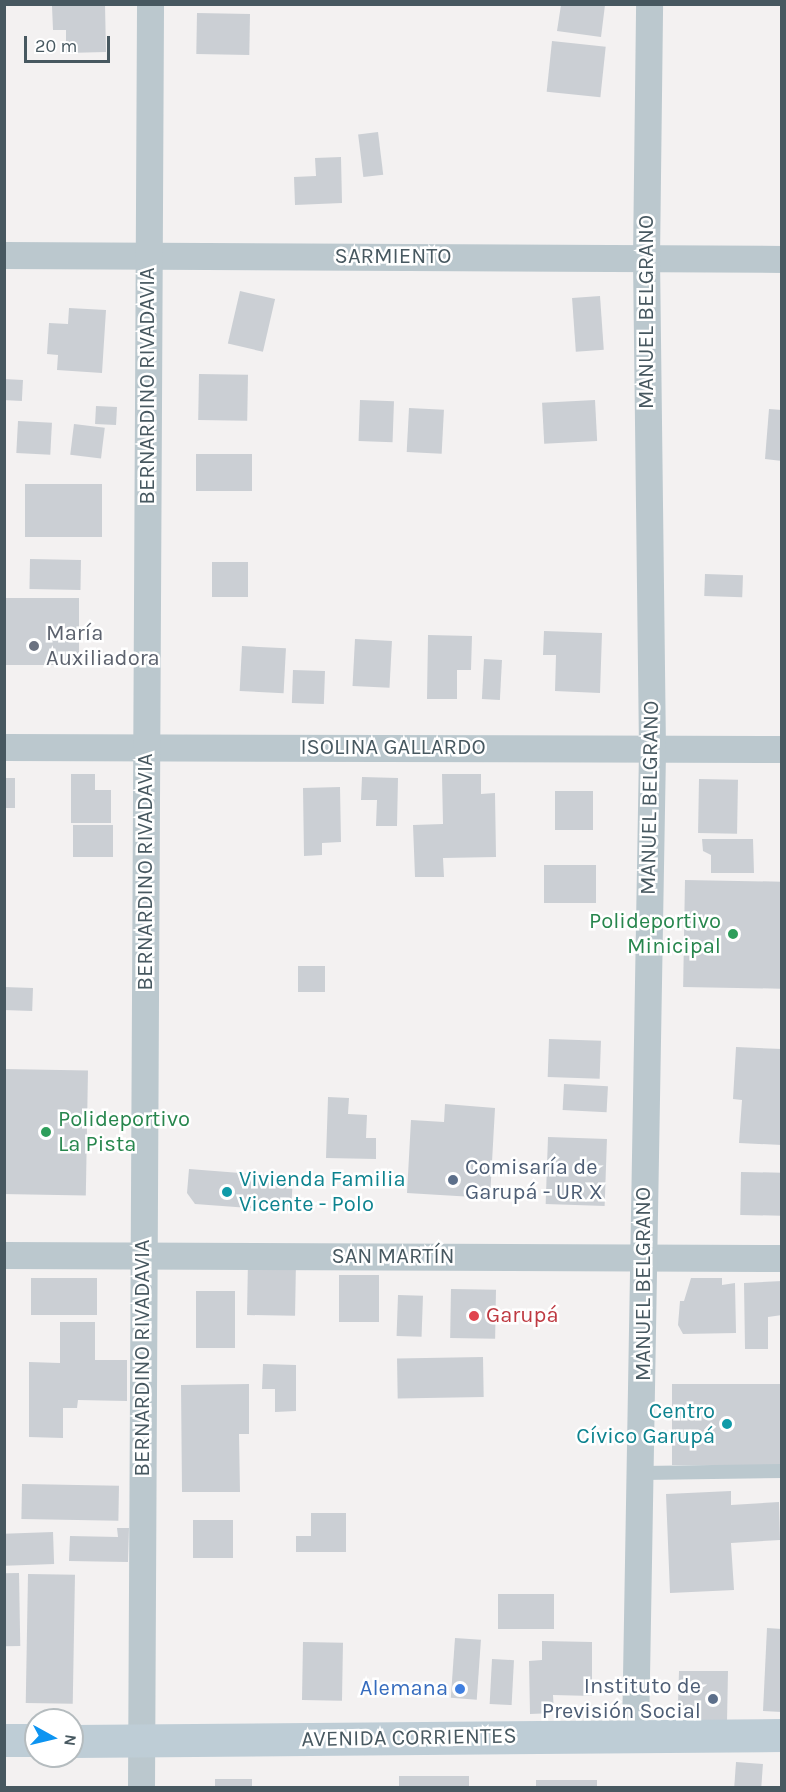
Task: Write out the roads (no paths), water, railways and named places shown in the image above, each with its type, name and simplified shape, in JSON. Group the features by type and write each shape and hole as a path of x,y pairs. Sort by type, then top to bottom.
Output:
{"main road":[{"name":"AVENIDA CORRIENTES","path":"84,1741 782,1735"},
{"path":"4,1740 24,1740"}],"street":[{"name":"BERNARDINO RIVADAVIA","path":"141,1788 150,4"},
{"name":"MANUEL BELGRANO","path":"635,1735 643,1473 652,749 646,258 649,4"},
{"name":"SARMIENTO","path":"4,255 782,259"},
{"name":"ISOLINA GALLARDO","path":"4,747 782,749"},
{"name":"SAN MARTÍN","path":"4,1256 782,1258"}],"lane":[{"path":"643,1473 782,1471"}],"place":[{"name":"María Auxiliadora","path":"34,646"},
{"name":"Polideportivo Minicipal","path":"733,934"},
{"name":"Polideportivo La Pista","path":"46,1132"},
{"name":"Comisaría de Garupá - UR X","path":"453,1180"},
{"name":"Vivienda Familia Vicente - Polo","path":"227,1192"},
{"name":"Garupá","path":"474,1316"},
{"name":"Centro Cívico Garupá","path":"727,1424"},
{"name":"Alemana","path":"460,1689"},
{"name":"Instituto de Previsión Social","path":"713,1699"}]}
